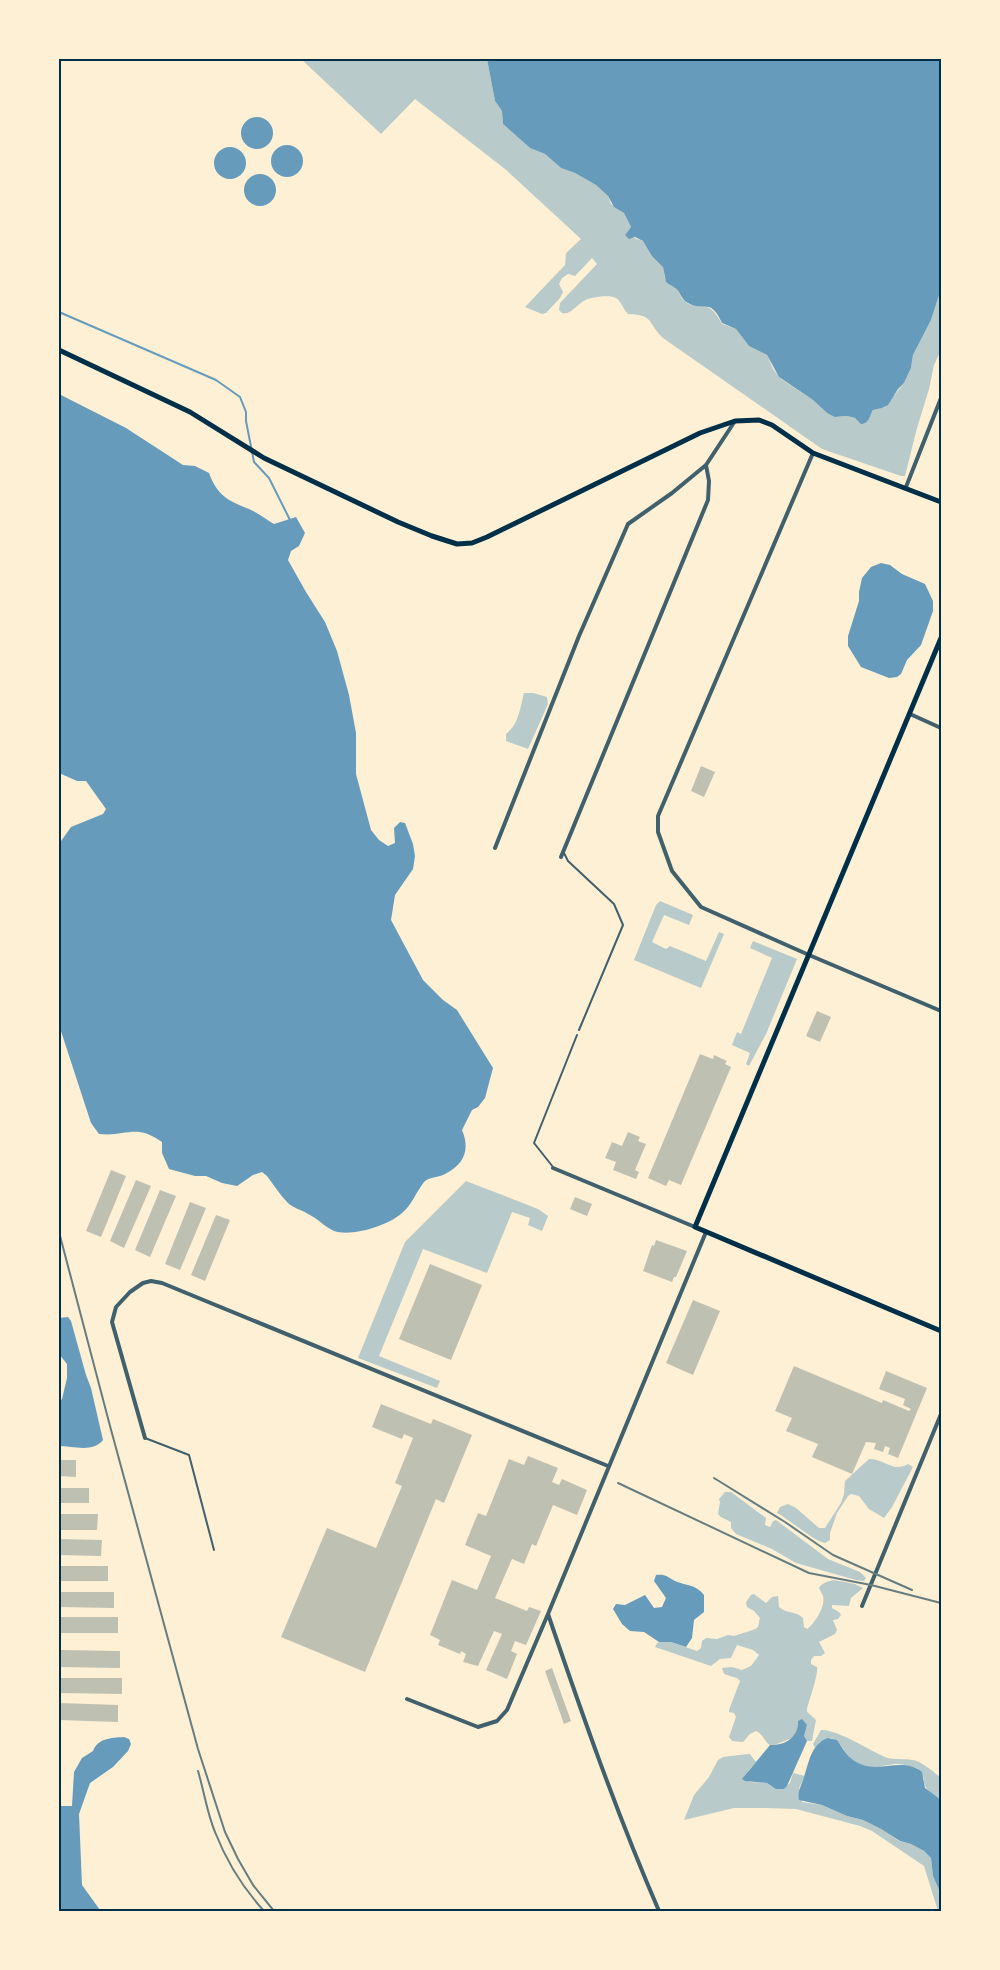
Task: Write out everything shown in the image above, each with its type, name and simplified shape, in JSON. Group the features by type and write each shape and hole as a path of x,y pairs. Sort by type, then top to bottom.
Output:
{"main road":[{"path":"59,350 190,412 264,458 415,529 457,544 487,537 700,433 736,421 759,420 766,422 814,453 941,502"},
{"path":"941,638 694,1227 941,1331"}],"street":[{"path":"906,487 941,398"},
{"path":"495,848 579,636 628,524 672,493 706,465 736,421"},
{"path":"814,453 658,816 658,832 672,871 702,907 941,1011"},
{"path":"561,858 708,500 709,481 706,465"},
{"path":"910,714 941,728"},
{"path":"553,1168 694,1227"},
{"path":"408,1699 478,1727 497,1721 507,1710 706,1232"},
{"path":"145,1438 112,1322 116,1307 130,1292 143,1282 151,1281 162,1283 608,1466"},
{"path":"862,1606 941,1414"},
{"path":"548,1614 579,1708 636,1858 659,1911"}],"lane":[{"path":"563,851 568,861 614,904 623,925 579,1030"},
{"path":"553,1168 534,1144 577,1035"},
{"path":"145,1438 188,1455 214,1550"}],"shaded area":[{"path":"301,59 487,59 495,101 502,111 503,124 530,148 545,154 561,168 575,173 596,185 608,196 611,204 624,213 631,227 625,235 643,241 663,266 665,279 676,289 683,300 688,304 711,309 722,324 736,329 749,346 767,355 773,369 781,379 813,400 827,413 838,417 847,416 864,423 868,421 873,410 885,407 904,383 911,368 913,355 931,320 941,289 941,350 934,365 905,476 822,449 663,338 647,318 628,314 616,298 593,297 585,300 570,312 562,313 559,310 560,303 597,264 592,258 575,276 568,274 562,278 559,284 563,292 546,313 542,314 525,307 565,265 566,253 581,239 505,169 415,99 381,134"},
{"path":"524,693 533,693 547,697 548,704 528,749 506,741 506,734 514,725"},
{"path":"660,901 693,915 689,925 664,915 652,942 666,949 670,946 706,961 719,932 724,934 701,988 634,960 656,905"},
{"path":"753,941 797,959 766,1034 749,1066 746,1064 750,1053 732,1045 737,1032 741,1034 772,958 750,948"},
{"path":"466,1181 538,1209 548,1216 542,1231 528,1225 530,1218 512,1212 487,1273 423,1249 379,1356 440,1381 437,1388 358,1358 405,1242"},
{"path":"869,1459 898,1467 908,1464 913,1467 892,1507 884,1518 869,1509 859,1496 851,1494 837,1513 830,1533 830,1540 825,1543 815,1539 777,1513 780,1507 788,1504 796,1508 819,1528 825,1528 841,1503 845,1481"},
{"path":"725,1492 731,1492 766,1518 765,1525 770,1527 773,1521 776,1520 828,1559 860,1572 866,1578 864,1581 856,1580 796,1563 772,1549 736,1534 731,1528 731,1522 718,1514 719,1499"},
{"path":"834,1580 855,1584 863,1588 851,1598 849,1606 832,1605 832,1608 841,1615 838,1619 833,1620 837,1630 835,1634 819,1642 825,1653 821,1656 814,1656 811,1660 811,1664 817,1667 807,1711 816,1720 812,1741 807,1741 804,1736 807,1725 798,1724 799,1728 794,1737 772,1746 756,1731 750,1734 743,1742 732,1741 729,1737 736,1717 729,1710 740,1681 737,1678 724,1674 722,1668 732,1667 742,1670 751,1666 759,1655 753,1650 737,1645 731,1658 720,1659 711,1666 655,1647 657,1643 663,1641 697,1651 701,1648 702,1641 706,1638 717,1639 728,1635 734,1636 757,1628 760,1618 747,1607 746,1602 754,1594 766,1603 772,1597 778,1596 779,1607 803,1618 804,1627 807,1629 816,1619 823,1605 824,1600 819,1588 825,1582"},
{"path":"821,1730 844,1736 885,1757 911,1760 922,1764 941,1778 941,1800 927,1789 924,1778 917,1768 896,1764 864,1766 855,1762 839,1743 831,1738 820,1742 815,1748 813,1744"},
{"path":"750,1754 756,1762 748,1771 749,1782 767,1783 773,1787 783,1789 790,1783 793,1773 805,1776 799,1788 802,1802 822,1805 847,1816 863,1820 899,1841 911,1844 924,1851 931,1858 933,1876 941,1893 941,1911 938,1911 924,1866 872,1831 860,1826 796,1809 734,1808 684,1820 694,1795 709,1777 718,1760 723,1757"}],"water":[{"path":"487,59 941,59 941,289 931,320 913,355 911,368 904,383 888,405 873,410 868,421 864,424 861,424 855,418 847,416 835,417 827,413 813,400 779,377 767,355 749,346 736,329 722,323 714,310 686,302 673,286 666,282 663,267 652,256 643,241 635,237 629,239 625,235 631,227 624,213 614,207 608,196 596,185 575,173 561,168 545,154 530,148 503,124 502,111 495,101"},
{"path":"257,117 269,121 273,133 269,145 257,149 245,145 241,133 245,121"},
{"path":"287,145 299,149 303,161 299,173 287,177 275,173 271,161 275,149"},
{"path":"230,147 242,151 246,163 242,175 230,179 218,175 214,163 218,151"},
{"path":"260,174 272,178 276,190 272,202 260,206 248,202 244,190 248,178"},
{"path":"59,394 126,428 183,465 195,466 209,473 212,481 224,496 256,512 274,524 296,517 305,533 299,546 291,551 288,560 325,622 337,651 349,695 356,733 356,774 371,830 379,840 388,846 395,843 394,828 400,822 405,823 413,844 415,856 413,869 395,895 391,920 423,980 443,1000 457,1010 493,1068 485,1098 478,1107 472,1110 462,1130 466,1143 461,1161 445,1174 424,1182 405,1210 396,1218 379,1226 350,1233 334,1231 290,1205 262,1172 253,1175 237,1186 222,1183 206,1176 195,1176 169,1169 162,1153 162,1142 153,1136 138,1132 99,1134 91,1123 59,1025 59,844 71,827 103,814 106,809 86,781 77,781 59,773"},
{"path":"881,563 890,565 902,574 925,584 933,601 933,611 921,645 907,660 901,674 897,677 889,678 861,667 848,646 848,636 859,601 862,578 871,567"},
{"path":"68,1317 71,1321 91,1388 103,1440 99,1444 88,1448 59,1446 59,1402 62,1399 67,1378 67,1364 59,1354 59,1318"},
{"path":"656,1575 664,1575 694,1587 704,1595 704,1612 694,1620 692,1638 686,1647 671,1642 659,1642 644,1632 630,1631 622,1624 613,1609 616,1604 625,1605 645,1595 654,1608 662,1607 666,1598 654,1581"},
{"path":"802,1719 807,1725 804,1736 807,1741 784,1789 776,1789 767,1783 745,1781 742,1779 770,1745 781,1744 794,1736 798,1727 798,1721"},
{"path":"124,1737 129,1739 131,1744 128,1751 113,1767 90,1783 79,1814 82,1885 100,1910 59,1911 59,1806 72,1806 74,1772 82,1758 93,1751 98,1743 102,1741 110,1738"},
{"path":"828,1738 837,1740 851,1759 866,1766 907,1765 922,1772 925,1788 941,1800 941,1894 933,1876 931,1858 924,1851 900,1841 863,1820 847,1816 822,1805 799,1800 799,1791 811,1754 822,1741"}],"building":[{"path":"701,766 715,772 704,797 691,791"},
{"path":"817,1011 831,1017 820,1042 806,1036"},
{"path":"700,1054 713,1059 714,1055 727,1061 725,1064 731,1067 681,1185 669,1180 666,1186 648,1178"},
{"path":"628,1132 640,1137 638,1141 646,1144 635,1170 639,1172 636,1179 613,1170 616,1162 605,1158 612,1142 622,1146"},
{"path":"111,1170 126,1176 101,1237 86,1231"},
{"path":"136,1180 151,1186 124,1248 110,1241"},
{"path":"160,1190 176,1196 150,1257 135,1250"},
{"path":"575,1197 592,1204 587,1216 570,1209"},
{"path":"190,1202 206,1208 180,1270 165,1264"},
{"path":"216,1215 230,1220 205,1281 191,1275"},
{"path":"656,1240 687,1251 672,1282 643,1271 652,1245 654,1246"},
{"path":"430,1264 482,1285 451,1360 399,1339"},
{"path":"693,1300 720,1311 693,1375 666,1363"},
{"path":"794,1366 882,1403 883,1400 909,1411 911,1409 903,1405 905,1399 879,1389 886,1371 927,1388 898,1458 888,1454 890,1448 885,1446 883,1452 874,1449 876,1443 866,1442 852,1474 812,1457 818,1444 786,1431 792,1418 775,1411"},
{"path":"381,1404 431,1424 433,1419 472,1435 444,1503 436,1499 365,1672 281,1637 327,1528 376,1548 402,1486 395,1483 413,1438 404,1434 402,1439 372,1427"},
{"path":"528,1456 558,1468 552,1482 559,1485 562,1479 587,1490 577,1515 553,1505 536,1546 532,1544 524,1564 512,1559 495,1598 527,1611 529,1607 541,1611 526,1645 515,1641 511,1651 517,1654 507,1679 486,1670 502,1634 494,1631 478,1666 463,1662 466,1654 461,1651 460,1654 438,1645 440,1640 430,1635 452,1580 477,1590 491,1556 465,1545 478,1513 486,1516 509,1459 524,1465"},
{"path":"59,1460 76,1460 76,1477 59,1476"},
{"path":"59,1488 89,1488 89,1503 59,1503"},
{"path":"59,1514 98,1514 97,1530 59,1530"},
{"path":"59,1539 102,1540 101,1556 59,1555"},
{"path":"59,1566 108,1566 108,1581 59,1581"},
{"path":"59,1592 114,1592 114,1608 59,1607"},
{"path":"59,1617 118,1617 118,1633 59,1633"},
{"path":"59,1650 120,1651 120,1668 59,1667"},
{"path":"552,1668 571,1721 564,1724 545,1671"},
{"path":"59,1678 122,1678 122,1694 59,1693"},
{"path":"59,1703 118,1705 118,1722 59,1720"}],"waterway":[{"path":"59,312 216,380 240,397 246,412 254,462 269,478 290,520"}],"railway":[{"path":"59,1232 198,1749 225,1832 253,1885 274,1911"},
{"path":"714,1478 785,1522 833,1555 912,1590"},
{"path":"618,1483 809,1573 871,1585 941,1603"},
{"path":"198,1771 212,1825 219,1842 242,1883 264,1911"}]}
